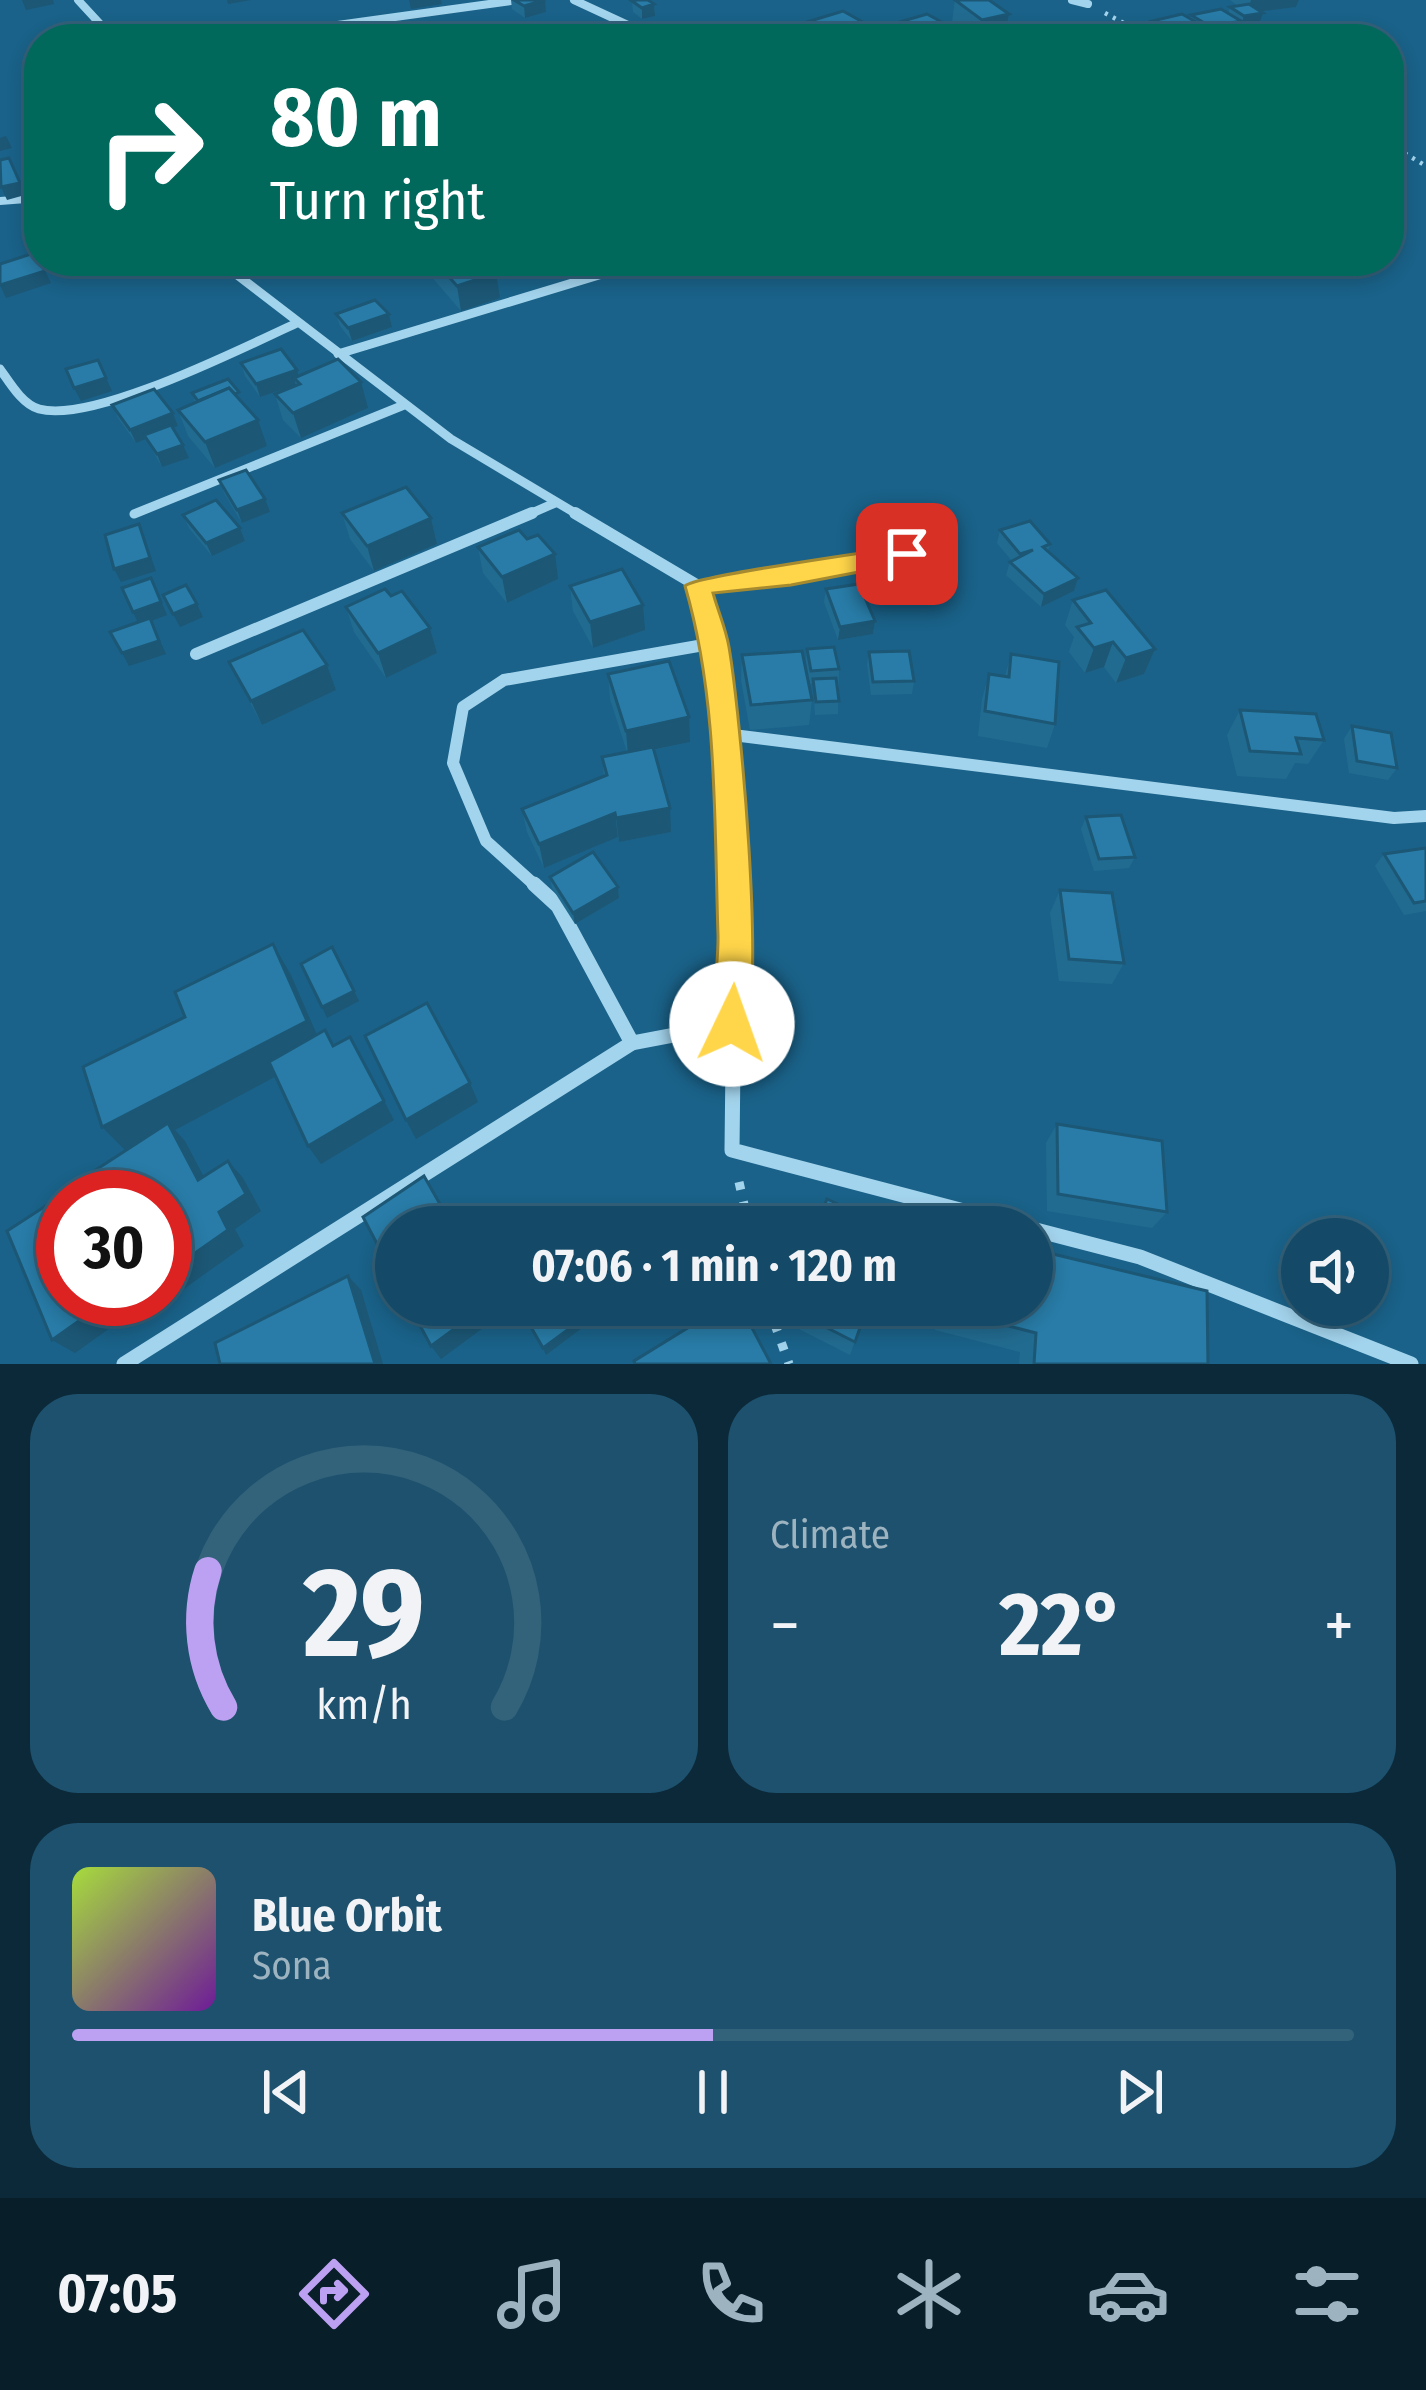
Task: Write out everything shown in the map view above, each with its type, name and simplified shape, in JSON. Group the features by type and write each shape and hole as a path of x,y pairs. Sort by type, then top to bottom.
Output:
{"street":[{"path":"78,0 105,24"},
{"path":"344,24 518,0"},
{"path":"574,0 626,24"},
{"path":"1072,0 1088,4"},
{"path":"237,276 404,405 555,503 698,586 791,576 945,547"},
{"path":"338,354 595,276"},
{"path":"0,369 34,409 60,413 158,383 297,323"},
{"path":"134,514 404,405"},
{"path":"196,654 555,503"},
{"path":"698,586 715,643 725,734 736,980 732,1150 945,1206"},
{"path":"632,1043 559,906 486,842 453,763 463,706 504,680 715,643"},
{"path":"725,734 1394,818 1426,816"},
{"path":"124,1364 632,1043 732,1024"},
{"path":"1053,1234 1141,1257 1411,1364"}],"path":[{"path":"1088,4 1126,24"},
{"path":"732,1150 744,1206"},
{"path":"775,1326 789,1364"}],"building":[{"path":"514,0 545,0 524,6"},
{"path":"955,0 989,0 1009,14 982,20"},
{"path":"632,1 654,4 642,8"},
{"path":"1249,4 1263,13 1244,16 1230,7"},
{"path":"1221,9 1241,21 1206,24 1191,15"},
{"path":"843,11 866,24 811,24 807,22"},
{"path":"927,14 945,24 893,24"},
{"path":"1182,14 1200,24 1158,24 1152,21"},
{"path":"9,158 20,183 1,187 0,160"},
{"path":"24,256 24,276 29,276 0,285 0,264"},
{"path":"448,276 487,276 457,286"},
{"path":"375,300 389,314 348,328 336,314"},
{"path":"281,349 297,370 256,384 241,363"},
{"path":"338,359 361,382 293,413 275,394 300,384 294,378"},
{"path":"98,360 106,378 74,388 66,369"},
{"path":"228,379 239,392 229,388 198,401 192,393"},
{"path":"229,388 258,420 205,442 178,410"},
{"path":"154,389 173,413 130,430 112,405"},
{"path":"171,425 183,445 157,454 144,435"},
{"path":"246,470 265,499 237,510 219,480"},
{"path":"406,487 431,518 367,546 342,513"},
{"path":"216,500 240,528 206,543 183,515"},
{"path":"1030,521 1050,544 1043,547 1078,578 1044,594 1010,562 1033,550 1020,554 1000,530"},
{"path":"139,524 150,558 114,569 105,535"},
{"path":"519,530 527,539 538,535 555,554 502,577 478,547"},
{"path":"622,569 643,605 590,622 570,586"},
{"path":"151,578 161,602 133,612 122,588"},
{"path":"859,584 875,621 840,627 826,589"},
{"path":"186,585 197,604 173,614 163,595"},
{"path":"385,589 391,596 402,591 430,628 378,653 346,607"},
{"path":"1106,590 1155,649 1126,658 1113,642 1094,648 1077,627 1091,623 1073,600"},
{"path":"150,618 159,641 122,653 110,632"},
{"path":"303,630 327,665 251,701 229,662"},
{"path":"834,647 839,669 811,671 807,649"},
{"path":"802,651 812,700 751,705 742,655"},
{"path":"909,651 914,681 873,682 869,652"},
{"path":"1011,654 1059,662 1055,724 985,711 989,674 1009,677"},
{"path":"669,661 689,717 626,731 608,674"},
{"path":"836,678 839,701 816,702 813,679"},
{"path":"1240,710 1316,714 1324,740 1296,738 1301,754 1250,751"},
{"path":"1352,726 1391,733 1397,768 1357,761"},
{"path":"653,747 670,808 616,818 615,813 539,844 522,809 607,775 602,757"},
{"path":"1121,815 1135,857 1099,859 1086,817"},
{"path":"1426,848 1426,901 1414,903 1384,854"},
{"path":"593,852 618,887 573,913 550,877"},
{"path":"1060,890 1112,893 1124,963 1069,959"},
{"path":"273,944 307,1021 102,1127 83,1067 185,1017 175,992"},
{"path":"332,947 354,991 322,1007 301,964"},
{"path":"427,1003 470,1083 406,1120 365,1036"},
{"path":"325,1030 333,1046 350,1037 384,1101 308,1146 269,1062"},
{"path":"168,1123 198,1180 228,1161 246,1194 219,1212 228,1230 192,1255 192,1170 96,1170"},
{"path":"1057,1124 1162,1141 1167,1212 1058,1194"},
{"path":"424,1176 441,1206 379,1206"},
{"path":"375,1209 375,1240 363,1217"},
{"path":"36,1212 36,1301 7,1231"},
{"path":"1053,1254 1207,1291 1208,1364 1034,1364 1036,1333 1009,1326 1053,1326"},
{"path":"348,1276 375,1364 220,1364 215,1343"},
{"path":"46,1326 72,1326 52,1340"},
{"path":"420,1326 458,1326 431,1346"},
{"path":"530,1326 573,1326 543,1348"},
{"path":"691,1326 751,1326 771,1364 635,1364"},
{"path":"823,1326 861,1326 855,1342"}],"route":[{"path":"732,1024 736,980 725,734 715,643 698,586 791,576 907,554"}]}
